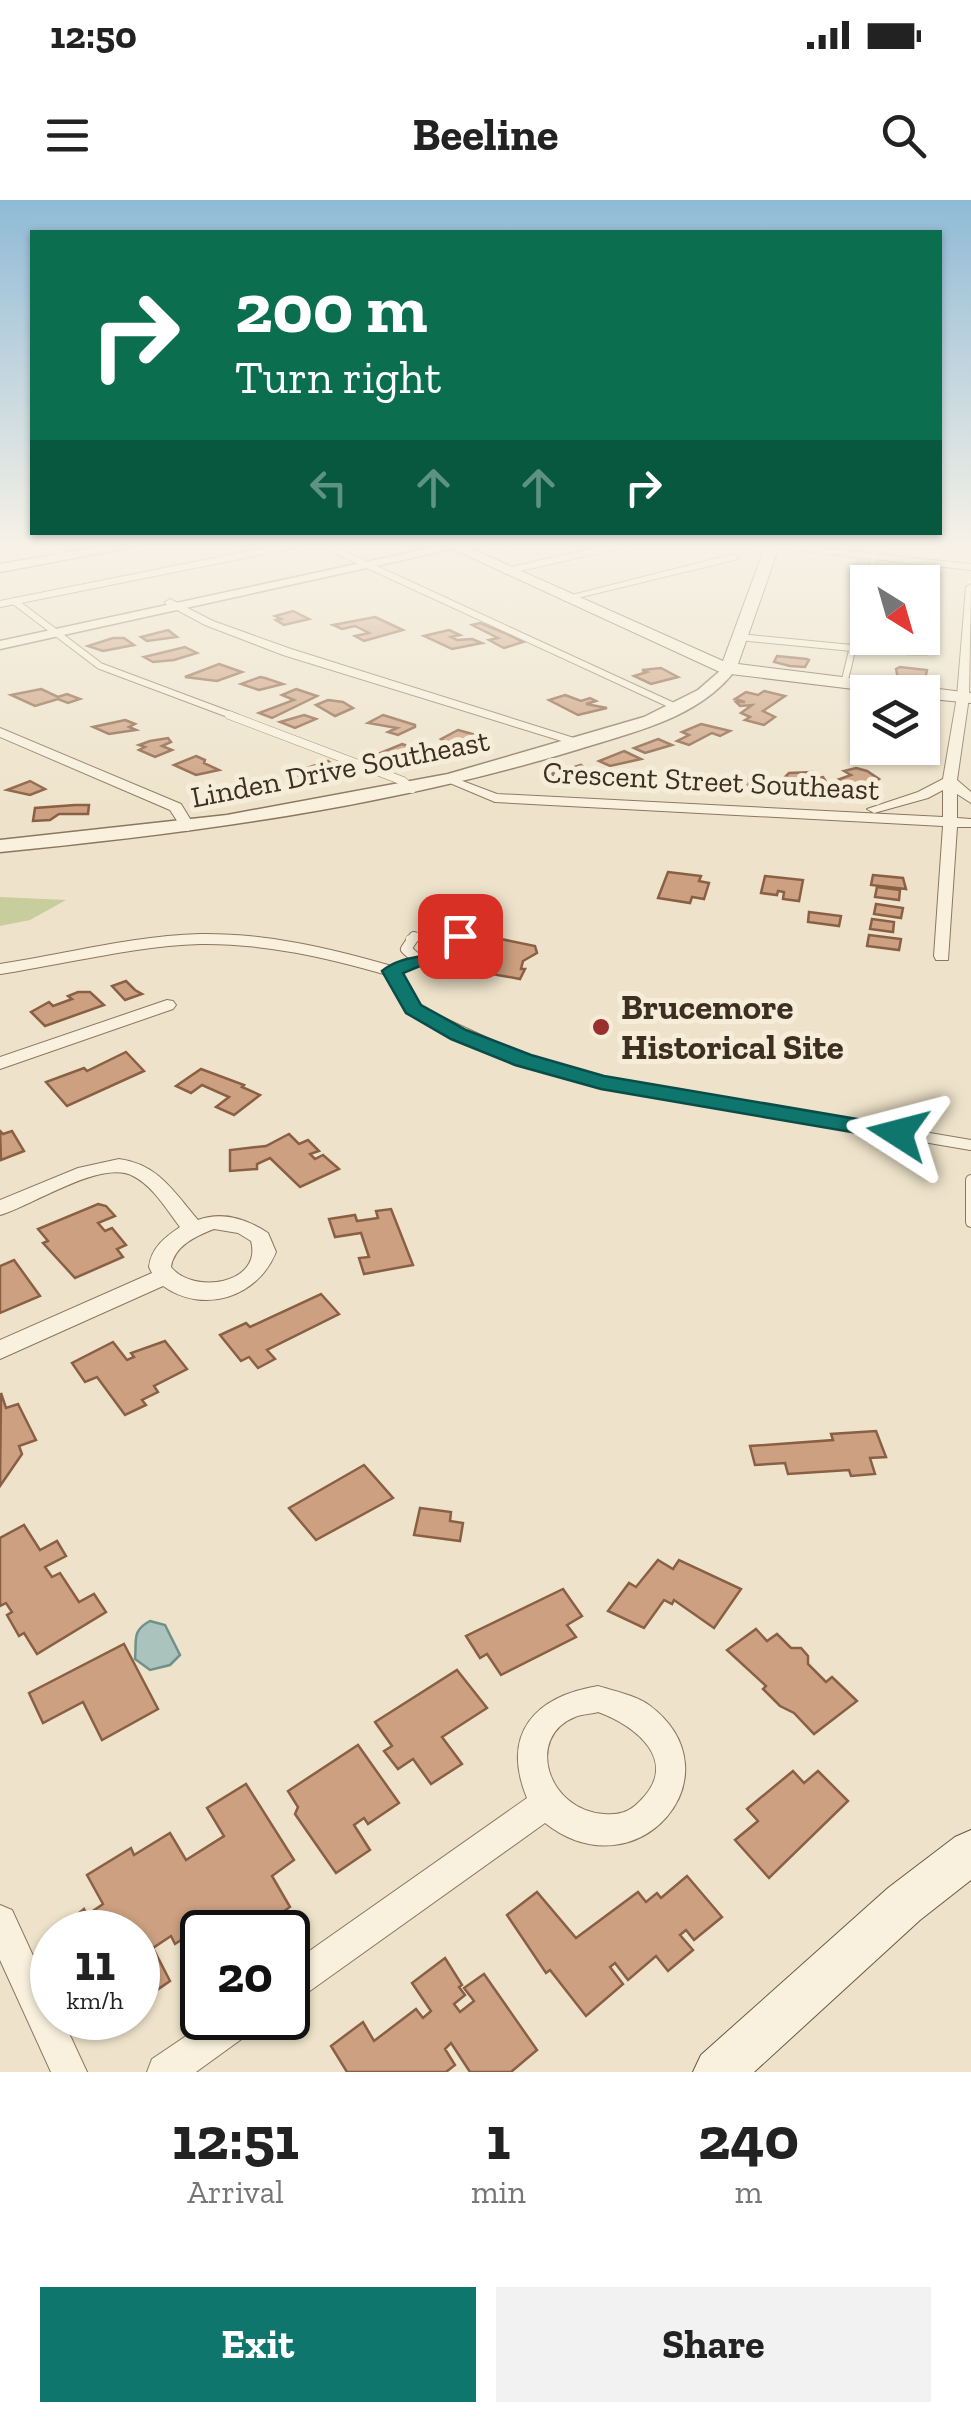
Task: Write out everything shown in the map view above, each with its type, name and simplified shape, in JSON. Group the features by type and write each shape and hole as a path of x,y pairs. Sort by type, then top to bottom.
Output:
{"main road":[{"path":"640,631 728,668 850,685"},
{"path":"728,668 742,631"},
{"path":"685,652 712,656 738,642"},
{"path":"940,694 967,697"},
{"path":"718,2072 904,1904 971,1852"}],"street":[{"path":"0,642 47,631"},
{"path":"237,631 287,652 583,743"},
{"path":"942,956 950,780 967,697 969,631"},
{"name":"Linden Drive Southeast","path":"0,846 302,811 452,781 583,743 678,708 721,680 728,668"},
{"path":"0,732 176,806 188,827"},
{"path":"950,780 971,799"},
{"path":"848,814 891,806 950,780"},
{"name":"Crescent Street Southeast","path":"452,781 495,798 848,814 971,824"},
{"path":"0,1063 166,1005"},
{"path":"0,1208 86,1174 112,1166 130,1166 148,1176 192,1227"},
{"path":"235,1222 252,1229 264,1240 266,1255 260,1270 223,1290 200,1292 180,1287 166,1276 161,1263 165,1249 176,1236 192,1227 235,1222"},
{"path":"0,1350 166,1276"},
{"path":"598,1699 625,1704 650,1720 670,1750 672,1776 661,1804 634,1826 601,1832 572,1824 546,1803 533,1776 532,1748 543,1724 566,1706 598,1699"},
{"path":"310,1970 546,1803"},
{"path":"0,1922 69,2072"},
{"path":"165,2072 211,2040"}],"lane":[{"path":"55,631 100,666 403,781 412,789"},
{"path":"509,631 678,708"},
{"path":"738,642 850,648"},
{"path":"844,684 850,655"},
{"path":"0,969 199,939 249,942 392,971 418,960 447,960 464,944 452,932 427,931 409,940 406,949 418,960"},
{"path":"392,971 414,1009 425,1017 523,1060 601,1082 971,1145"},
{"path":"971,1180 971,1222"}],"green space":[{"path":"0,897 66,900 30,920 0,926"}],"water":[{"path":"150,1621 165,1625 180,1655 170,1665 150,1670 135,1659 137,1633"}],"building":[{"path":"170,631 177,637 147,641 141,637"},
{"path":"366,631 398,631 364,641 355,636 369,633"},
{"path":"452,631 460,635 451,637 457,640 482,643 452,649 424,636"},
{"path":"485,631 501,631 523,642 504,648 489,640 498,638"},
{"path":"124,638 134,645 103,651 88,646"},
{"path":"185,647 197,653 153,662 144,657"},
{"path":"777,656 809,660 805,667 790,666 774,662"},
{"path":"219,664 242,672 217,681 185,677"},
{"path":"661,668 678,677 651,684 634,676 647,672 642,670"},
{"path":"896,669 927,670 926,675 897,675"},
{"path":"260,677 283,684 259,690 241,684"},
{"path":"41,689 58,697 67,694 80,699 68,703 58,699 35,706 11,695"},
{"path":"296,689 317,696 272,718 259,713 294,700 282,695"},
{"path":"764,691 785,696 763,711 775,717 764,725 745,720 750,717 741,713 752,705 740,706 736,702 745,702 735,699 746,692 758,695"},
{"path":"565,695 581,701 590,698 596,701 586,704 607,708 578,715 549,700"},
{"path":"328,700 353,708 335,716 316,705"},
{"path":"304,715 316,719 295,728 280,722"},
{"path":"383,715 415,727 398,735 388,732 397,728 368,723"},
{"path":"125,720 135,724 129,727 136,730 109,734 93,727"},
{"path":"701,724 730,731 720,736 712,733 689,745 677,741 689,735 682,732"},
{"path":"458,730 483,737 451,757 436,753 450,745 441,739"},
{"path":"168,738 171,742 162,746 172,750 155,757 139,750 145,747 139,745"},
{"path":"658,739 672,745 645,753 634,748"},
{"path":"402,744 413,748 385,761 373,756"},
{"path":"624,751 641,759 610,766 599,761"},
{"path":"196,756 219,770 196,775 174,765"},
{"path":"328,761 343,773 313,781 300,776 306,774 301,770"},
{"path":"581,765 593,775 561,782 551,774"},
{"path":"856,768 879,779 869,785 847,786 837,780 851,775 844,771"},
{"path":"813,772 817,778 823,777 831,789 795,790 793,780 785,777 789,773"},
{"path":"701,778 768,780 769,788 701,784"},
{"path":"254,779 260,785 271,781 276,788 241,795 236,782"},
{"path":"30,781 45,789 30,795 7,790"},
{"path":"89,805 88,814 59,814 50,820 33,821 35,808"},
{"path":"668,872 701,876 699,881 709,883 704,899 692,897 690,903 658,898"},
{"path":"873,875 903,878 906,889 871,885"},
{"path":"765,876 803,880 799,901 783,899 784,892 761,893"},
{"path":"877,887 900,890 899,900 875,897"},
{"path":"876,904 903,908 901,918 874,914"},
{"path":"809,912 841,916 839,926 808,922"},
{"path":"872,919 894,922 893,932 870,929"},
{"path":"869,935 901,939 899,950 867,946"},
{"path":"496,938 535,946 537,953 523,961 521,969 525,969 520,979 459,968 466,955 474,957 483,947 480,943"},
{"path":"126,981 142,994 125,1000 112,986"},
{"path":"90,992 104,1005 45,1026 31,1012 49,1002 53,1006 72,999 68,996"},
{"path":"126,1052 144,1071 67,1106 46,1082 84,1068 87,1071"},
{"path":"201,1069 260,1095 234,1115 216,1107 229,1097 202,1085 191,1093 176,1086"},
{"path":"0,1131 12,1131 24,1151 1,1160"},
{"path":"289,1134 299,1144 308,1140 319,1151 310,1154 315,1159 323,1155 339,1169 300,1187 270,1158 257,1164 257,1169 230,1171 230,1150 266,1146"},
{"path":"98,1204 115,1216 98,1223 105,1231 112,1228 126,1245 117,1249 123,1257 75,1278 43,1243 48,1241 38,1229"},
{"path":"391,1209 413,1265 364,1274 359,1258 369,1257 361,1233 335,1237 329,1219 355,1215 357,1221 378,1218 376,1211"},
{"path":"14,1260 40,1296 0,1313 0,1266"},
{"path":"321,1294 339,1314 267,1350 275,1359 258,1368 249,1357 241,1361 220,1335 246,1323 250,1327"},
{"path":"165,1341 187,1369 154,1386 158,1392 142,1400 146,1405 125,1415 97,1377 85,1382 72,1363 113,1342 127,1360 134,1357 131,1353"},
{"path":"1,1393 6,1408 18,1404 36,1440 19,1446 22,1454 0,1486"},
{"path":"876,1431 886,1457 870,1458 875,1474 851,1476 849,1470 788,1474 785,1463 755,1465 750,1446 833,1440 831,1434"},
{"path":"364,1465 393,1498 316,1540 289,1508"},
{"path":"420,1508 451,1512 450,1521 463,1523 460,1541 414,1535"},
{"path":"24,1525 40,1550 57,1541 66,1556 45,1567 52,1577 60,1573 79,1602 94,1594 106,1612 37,1654 24,1633 19,1636 7,1615 12,1612 6,1603 0,1606 0,1538"},
{"path":"658,1560 673,1569 679,1560 741,1589 714,1628 674,1600 672,1604 664,1600 644,1628 608,1611 629,1583 636,1587"},
{"path":"563,1589 582,1616 567,1625 576,1637 501,1675 487,1654 480,1658 466,1636"},
{"path":"756,1629 767,1641 777,1634 791,1648 801,1648 808,1656 808,1664 826,1682 832,1677 857,1701 814,1734 794,1713 780,1706 763,1689 766,1686 727,1650"},
{"path":"124,1644 158,1709 102,1740 83,1702 43,1723 29,1693"},
{"path":"457,1670 487,1708 442,1737 462,1764 431,1784 413,1759 398,1769 384,1751 392,1746 375,1722"},
{"path":"358,1745 399,1803 368,1824 364,1818 354,1825 370,1850 336,1873 295,1814 298,1807 288,1791"},
{"path":"793,1771 804,1783 818,1771 848,1801 769,1878 735,1840 758,1821 747,1809"},
{"path":"246,1784 294,1860 272,1876 290,1907 180,1910 180,1941 175,1944 171,1936 160,1943 160,1910 94,1910 103,1904 87,1875 131,1848 134,1855 170,1833 186,1860 224,1836 207,1808"},
{"path":"687,1876 722,1917 694,1940 686,1930 680,1935 693,1950 668,1971 656,1956 628,1980 615,1963 610,1967 623,1984 586,2016 550,1970 546,1973 507,1915 537,1892 576,1938 638,1892 646,1902 657,1893 661,1898"},
{"path":"445,1958 465,1995 454,2004 460,2012 474,2001 464,1988 484,1974 537,2050 511,2072 470,2072 451,2043 445,2049 455,2065 446,2072 347,2072 331,2046 363,2022 374,2041 416,2009 423,2018 431,2011 412,1983"},
{"path":"160,1962 170,1981 160,1988"}],"place":[{"name":"Brucemore Historical Site","path":"601,1027"}],"route":[{"path":"460,936 464,944 459,953 447,960 418,960 392,971 414,1009 459,1034 523,1060 601,1082 898,1133"}]}
